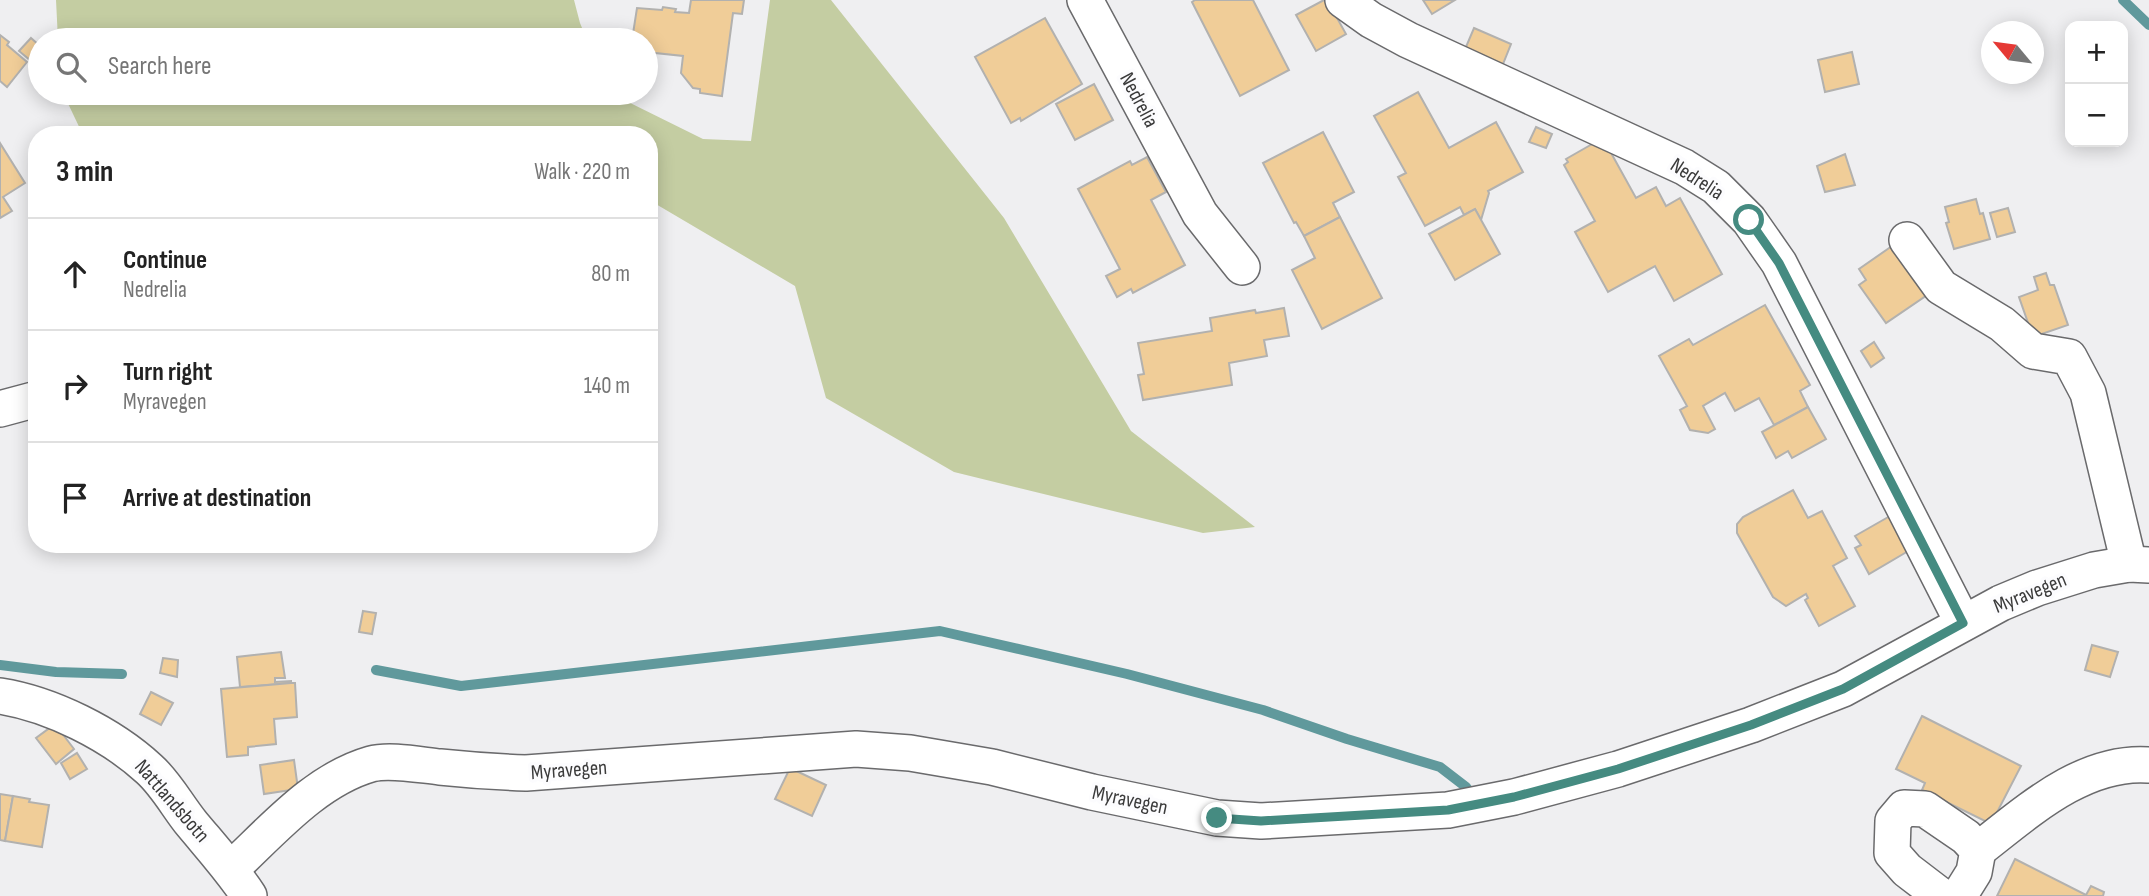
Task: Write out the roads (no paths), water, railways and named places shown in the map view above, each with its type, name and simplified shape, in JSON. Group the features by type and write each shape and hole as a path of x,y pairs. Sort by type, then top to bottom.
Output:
{"street":[{"name":"Nedrelia","path":"1085,0 1200,214 1242,267"},
{"name":"Nedrelia","path":"1343,0 1371,20 1408,40 1684,167 1716,187 1749,220 1779,263 1963,623"},
{"path":"1907,240 1941,287 2003,324 2033,351 2069,356 2088,393 2139,565"},
{"path":"0,408 28,401"},
{"name":"Myravegen","path":"240,883 310,796 337,779 372,764 407,763 489,772 526,773 856,749 910,753 992,767 1092,792 1217,818 1261,821 1448,810 1514,797 1618,769 1751,725 1843,689 2001,603 2037,588 2094,570 2139,565"},
{"name":"Nattlandsbotn","path":"0,696 52,711 87,726 124,748 150,770 240,883"},
{"path":"1959,896 1974,872 1978,850 2022,816 2071,783 2129,763 2149,765"},
{"path":"1941,896 1907,870 1892,853 1893,821 1904,808 1925,808 1966,837 1978,850"}],"waterway":[{"path":"2123,0 2149,25"},
{"path":"376,670 461,686 940,631 1127,674 1263,710 1440,767 1472,795"},
{"path":"0,665 56,672 122,674"}]}
